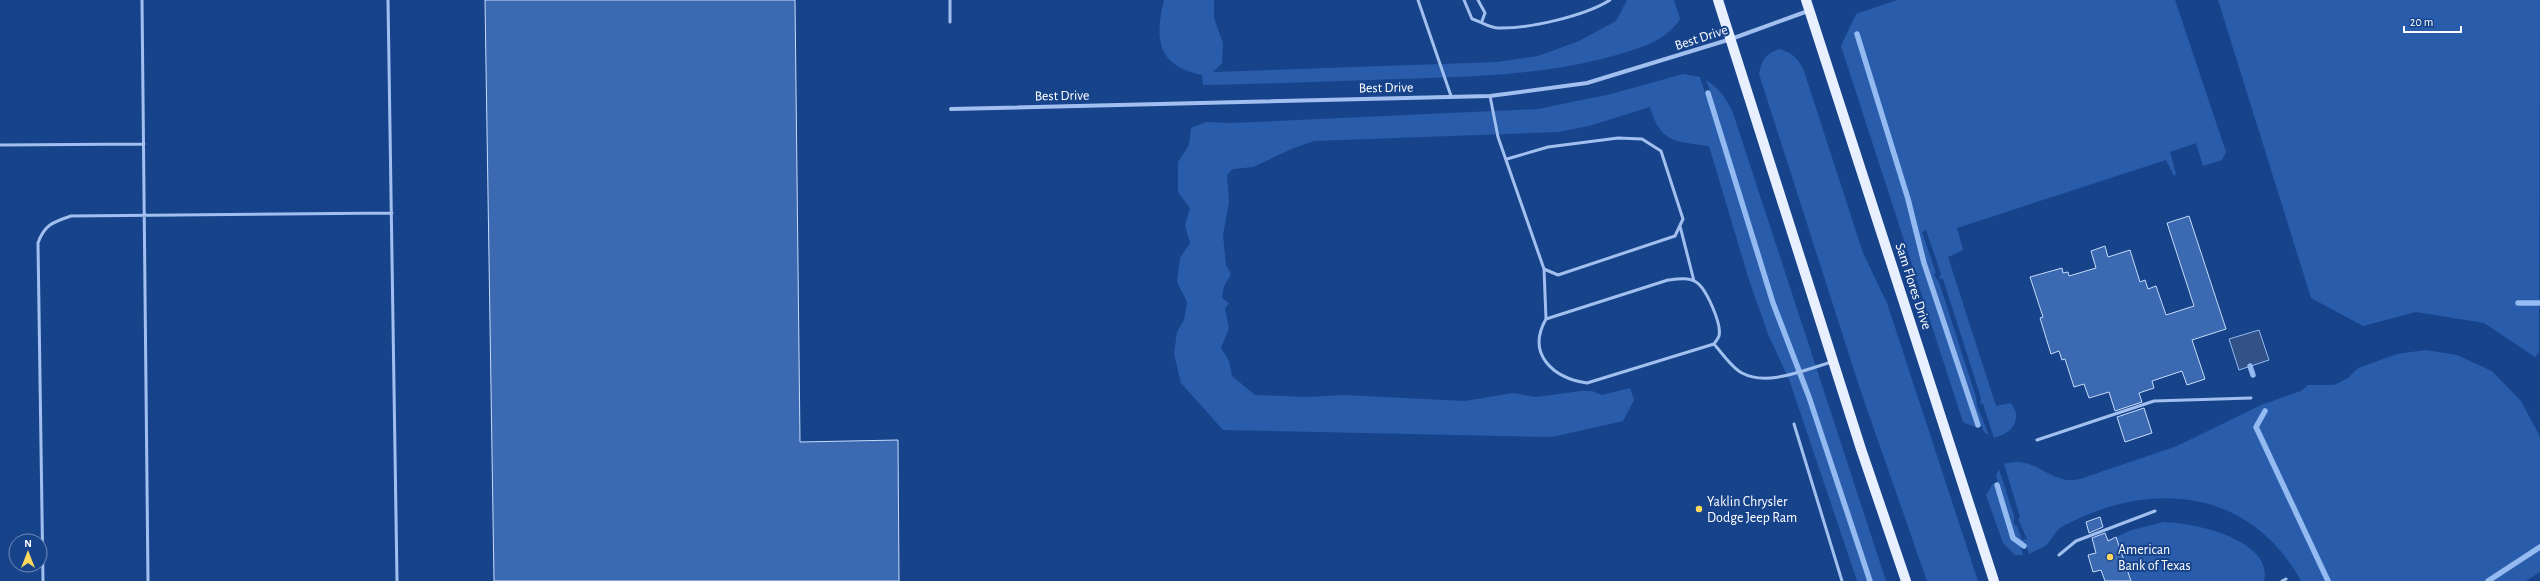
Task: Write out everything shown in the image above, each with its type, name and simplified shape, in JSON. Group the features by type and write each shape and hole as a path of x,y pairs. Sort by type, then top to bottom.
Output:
{"main road":[{"path":"1718,0 1906,581"},
{"name":"Sam Flores Drive","path":"1806,0 1994,581"}],"street":[{"name":"Best Drive","path":"951,109 1490,96 1587,83 1731,39 1809,10"}],"lane":[{"path":"142,0 148,581"},
{"path":"388,0 397,581"},
{"path":"950,0 950,22"},
{"path":"1418,0 1451,96"},
{"path":"1464,0 1472,19 1482,21 1496,28 1543,24 1601,6 1610,0"},
{"path":"1478,0 1485,13 1482,21"},
{"path":"1490,96 1498,137 1507,159 1544,269 1546,319 1541,328 1539,340 1544,361 1553,372 1571,381 1587,383 1714,344 1719,335 1714,313 1703,286 1694,281 1668,280 1546,319"},
{"path":"1507,159 1548,147 1618,138 1642,139 1660,151 1683,219 1675,236 1558,275 1544,269"},
{"path":"0,145 144,144"},
{"path":"43,581 38,243 42,230 56,221 71,216 392,213"},
{"path":"1680,226 1694,281"},
{"path":"1714,344 1741,373 1760,378 1780,376 1834,361"},
{"path":"2037,440 2154,401 2251,398"},
{"path":"1794,424 1842,581"},
{"path":"2059,556 2076,541 2155,511"},
{"path":"2282,581 2286,579"}],"shaded area":[{"path":"1164,0 1214,0 1214,18 1223,43 1222,63 1213,72 1497,62 1538,56 1579,41 1616,21 1627,0 1674,0 1680,19 1666,34 1650,44 1613,56 1553,69 1462,77 1203,85 1202,75 1187,71 1176,65 1168,58 1163,49 1160,39 1160,27"},
{"path":"1897,0 2175,0 2226,152 2222,160 2203,166 2196,143 2170,152 2176,174 2174,176 2166,160 1957,228 1963,250 1948,257 1996,406 2011,403 2016,413 2015,423 2010,430 2003,435 1994,438 1983,404 1980,403 1981,398 1943,279 1939,278 1941,274 1926,230 1922,232 1936,273 1934,275 1939,282 1976,397 1977,406 1989,435 1984,432 1978,417 1973,418 1977,428 1963,422 1841,46 1856,14"},
{"path":"2218,0 2540,0 2539,352 2535,357 2484,323 2416,312 2363,326 2311,298"},
{"path":"1779,49 1788,52 1794,57 1800,63 1804,71 1863,253 1887,303 1978,581 1927,581 1860,389 1759,74 1761,65 1767,55"},
{"path":"1683,74 1700,77 1707,100 1712,97 1706,80 1711,83 1722,94 1733,113 1886,581 1857,581 1790,382 1768,334 1749,280 1709,146 1687,143 1671,138 1659,128 1650,107 1589,126 1558,132 1314,141 1294,148 1253,167 1233,169 1227,175 1229,202 1223,235 1226,265 1231,274 1224,286 1222,298 1229,303 1225,309 1229,328 1221,348 1229,361 1232,376 1255,395 1309,397 1343,395 1465,401 1513,393 1536,397 1592,391 1602,395 1630,388 1634,400 1623,421 1552,437 1223,430 1181,383 1174,354 1177,332 1184,320 1187,302 1177,282 1180,258 1190,243 1185,225 1190,208 1178,192 1178,162 1189,145 1191,128 1206,122 1231,123 1538,109 1611,94"},
{"path":"2259,330 2269,360 2239,370 2229,339"},
{"path":"2426,350 2457,355 2492,371 2521,401 2540,437 2540,572 2526,581 2301,581 2280,550 2255,527 2226,510 2196,501 2164,498 2130,502 2096,511 2063,526 2045,546 2029,554 2025,542 2020,544 2023,555 2015,555 2003,543 1986,495 1993,483 1996,491 2000,490 1996,476 1999,469 2014,516 2014,524 2017,526 2022,540 2027,539 2018,519 2020,517 2004,464 2015,462 2025,463 2060,478 2069,480 2080,479 2177,446 2261,405 2301,391 2308,385 2334,385 2348,378 2358,368 2397,354"},
{"path":"2163,522 2192,525 2228,536 2244,544 2256,554 2264,566 2264,581 2128,581 2131,580 2116,537 2132,530"}],"building":[{"path":"485,0 795,0 800,442 898,440 899,581 494,581"},
{"path":"2189,216 2226,329 2192,340 2205,379 2187,385 2182,371 2152,381 2154,388 2139,393 2142,402 2115,411 2109,392 2089,398 2084,384 2074,387 2065,359 2062,360 2059,351 2051,354 2040,318 2043,317 2030,277 2062,268 2063,273 2068,272 2069,276 2096,268 2091,251 2105,246 2108,257 2130,250 2140,282 2145,280 2148,289 2156,286 2166,315 2194,306 2167,223"},
{"path":"2144,408 2152,433 2125,442 2117,417"},
{"path":"2100,517 2103,527 2089,533 2086,522"},
{"name":"American Bank of Texas","path":"2105,533 2108,541 2116,537 2131,581 2105,581 2101,570 2093,572 2088,555 2096,553 2092,538"}],"waterway":[{"path":"1857,34 1908,199 1924,263 1978,425"},
{"path":"1708,93 1773,303 1809,397 1870,581"},
{"path":"2518,303 2540,303"},
{"path":"2250,366 2253,375"},
{"path":"2265,411 2256,427 2328,581"},
{"path":"1997,485 2013,538 2024,546"},
{"path":"2488,581 2540,547"}],"place":[{"name":"Yaklin Chrysler Dodge Jeep Ram","path":"1699,509"},
{"name":"American Bank of Texas","path":"2110,557"}]}
